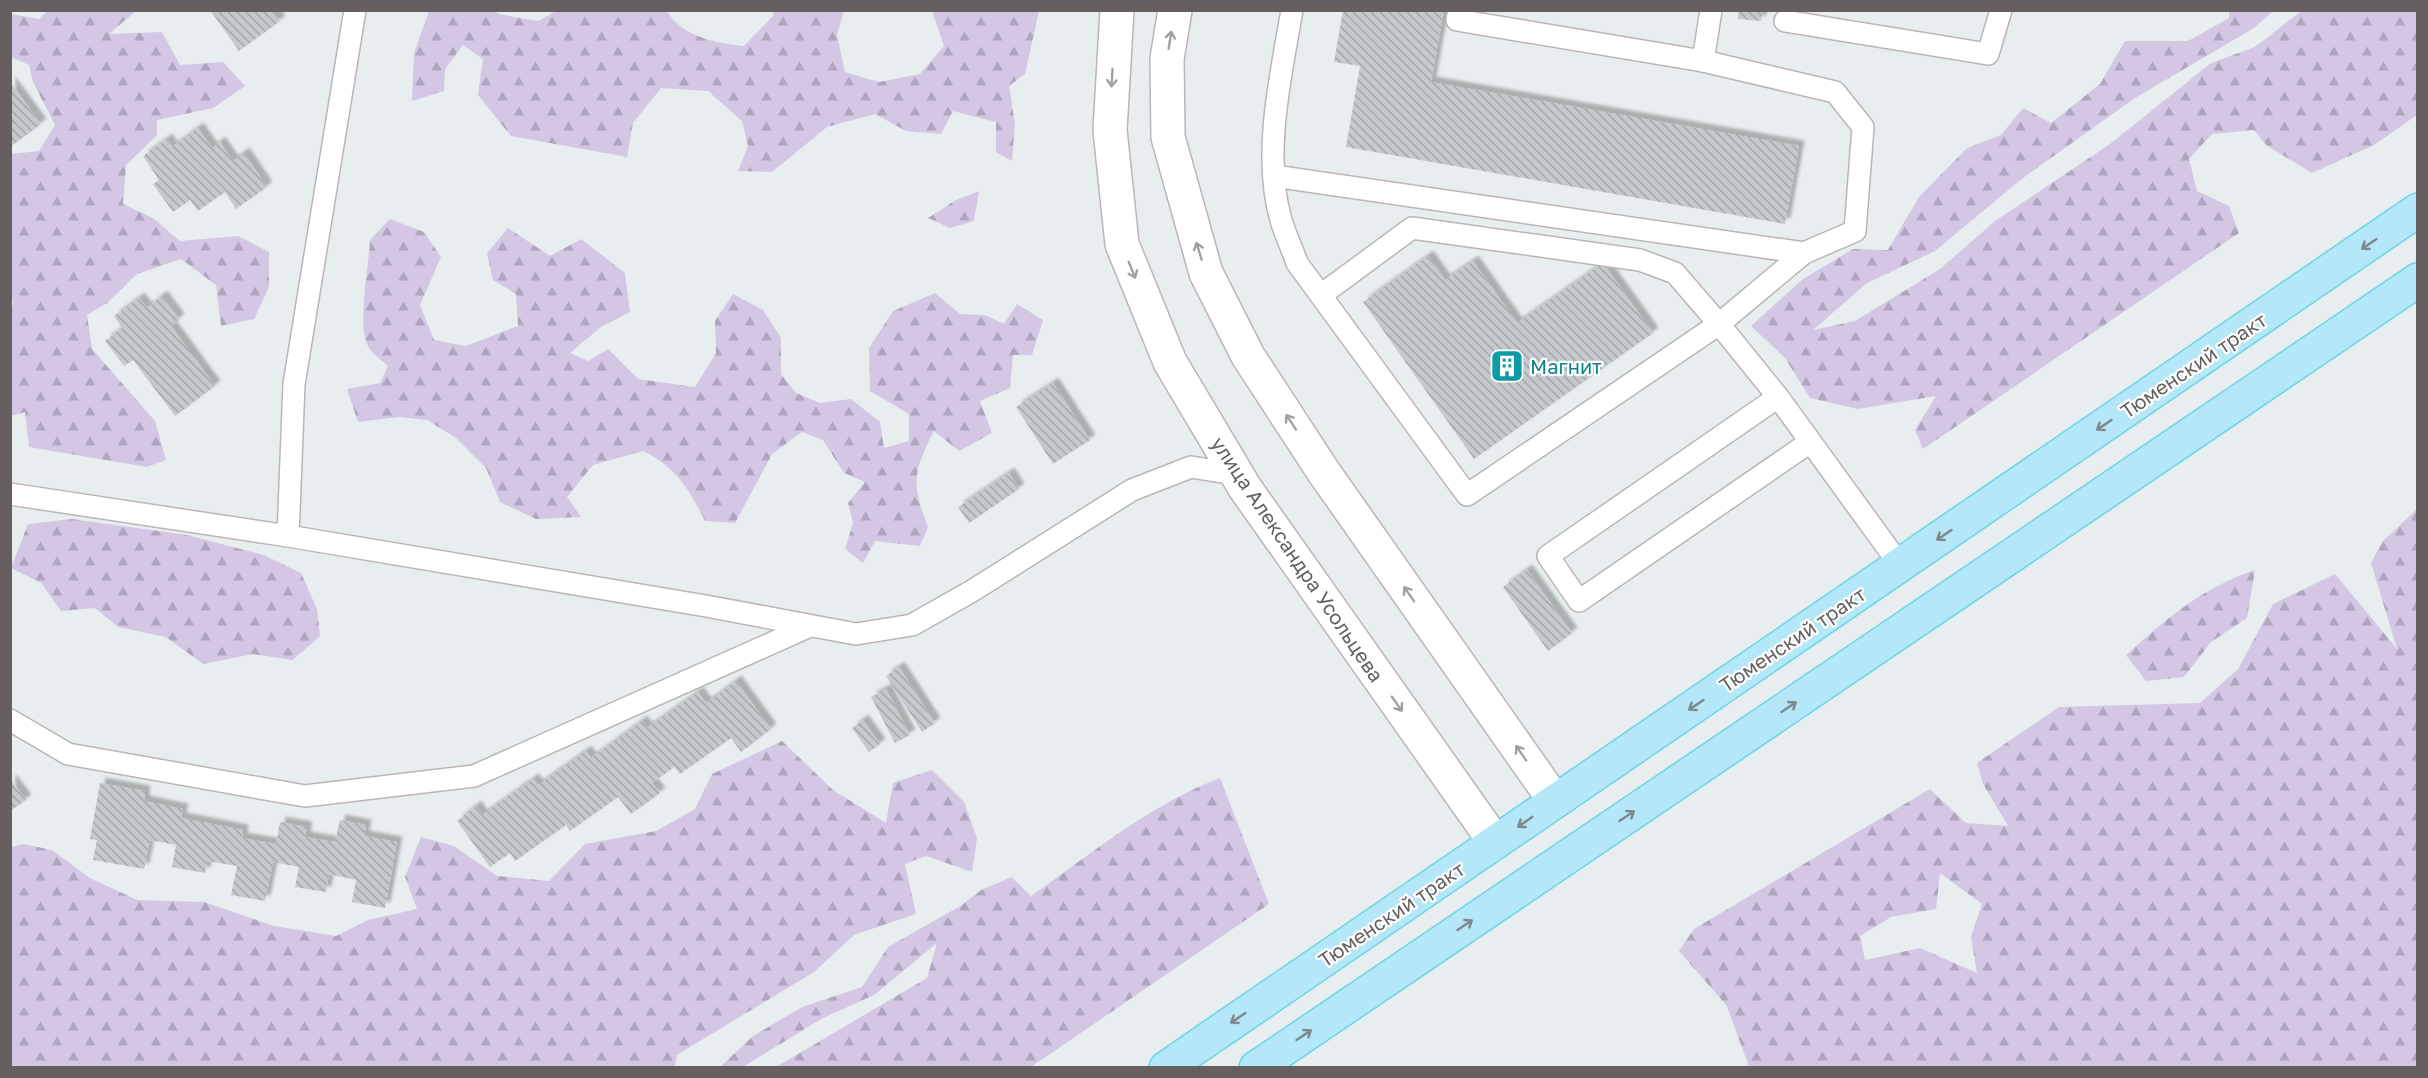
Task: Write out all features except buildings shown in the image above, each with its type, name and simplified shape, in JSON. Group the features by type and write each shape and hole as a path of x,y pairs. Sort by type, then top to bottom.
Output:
{"main road":[{"name":"Тюменский тракт","path":"1166,1068 2418,210"},
{"path":"1256,1068 2418,280"}],"street":[{"name":"улица Александра Усольцева","path":"1117,10 1110,130 1122,244 1170,362 1245,488 1495,842"},
{"path":"1175,10 1167,59 1168,138 1206,273 1248,356 1323,471 1555,801"}],"lane":[{"path":"288,536 294,384 355,10"},
{"path":"1292,10 1276,101 1274,176 1280,218 1297,263 1467,495 1719,324 1804,253 1855,231 1863,127 1835,92 1703,61 1457,20 1459,10"},
{"path":"1703,61 1711,10"},
{"path":"1785,21 1988,54 2001,10"},
{"path":"1274,176 1804,253"},
{"path":"1322,295 1412,228 1640,260 1675,273 1778,397 1900,565"},
{"path":"1778,397 1548,556 1579,601 1810,442"},
{"path":"10,494 288,536 856,634 912,625 972,591 1132,490 1191,467 1228,473 1245,488"},
{"path":"10,720 68,754 305,796 474,776 810,626"}],"green space":[{"path":"48,10 136,11 109,34 162,32 180,65 223,62 245,86 213,108 157,120 157,135 126,165 123,204 153,218 180,241 238,236 269,252 269,287 254,319 221,326 216,285 181,259 137,274 107,303 87,315 92,349 155,421 166,460 147,467 29,447 25,412 11,416 10,324 13,301 10,290 11,154 39,151 55,125 33,82 29,65 11,57 11,14 39,19"},
{"path":"429,11 495,11 498,14 538,21 556,11 667,11 674,20 691,33 723,43 744,46 773,16 774,11 844,11 837,35 845,72 879,82 920,74 944,46 932,11 1039,11 1025,74 1009,86 1015,124 1012,161 996,152 996,122 953,111 941,134 906,131 875,114 827,127 772,172 738,171 748,146 742,121 708,91 661,88 633,123 627,157 511,136 478,95 483,59 463,45 445,69 444,91 412,101 414,53"},
{"path":"2229,11 2273,11 2254,28 2135,98 2023,178 1935,251 1867,283 1813,330 1855,321 1940,269 1995,221 2110,144 2211,63 2255,47 2301,11 2417,11 2417,115 2374,145 2312,173 2266,145 2254,130 2212,134 2189,159 2197,191 2229,206 2239,233 1923,449 1915,430 1936,396 1858,409 1810,398 1785,358 1751,326 1803,279 1853,249 1888,250 1919,197 1967,148 2001,135 2023,108 2051,123 2100,84 2125,41 2188,41 2229,18"},
{"path":"979,191 974,221 950,228 928,218 956,200"},
{"path":"390,219 424,232 441,257 420,305 434,340 466,346 518,326 516,294 493,280 487,253 508,228 550,256 581,239 625,273 630,312 601,327 570,353 588,361 608,349 638,379 695,387 716,353 715,321 733,294 763,310 781,338 781,374 796,393 820,403 851,399 880,422 884,448 909,441 909,414 870,391 869,348 893,311 935,293 960,314 985,315 1004,324 1017,304 1043,320 1032,355 1013,355 1010,388 980,401 992,433 959,451 934,431 918,468 917,488 928,527 920,546 875,541 863,563 845,549 853,523 848,503 865,482 844,473 823,440 802,432 772,454 735,523 705,521 693,499 673,472 643,451 593,465 567,497 581,517 536,519 500,502 486,468 456,438 427,420 399,417 358,422 347,389 380,383 388,366 368,346 365,337 364,311 370,240"},
{"path":"2417,509 2417,1067 1749,1067 1727,1006 1679,951 1694,929 1930,789 1966,823 2008,826 1983,784 1977,763 2059,707 2200,703 2238,669 2273,604 2335,574 2397,649 2371,563 2382,542","holes":["1940,873 1982,904 1971,937 1977,973 1920,948 1865,960 1860,936 1891,917 1936,909"]},
{"path":"72,519 187,535 264,555 301,573 317,609 320,636 293,660 253,654 203,664 166,637 118,627 95,608 61,611 41,583 11,568 28,524"},
{"path":"2255,570 2247,618 2211,642 2184,677 2146,681 2126,655 2186,605 2218,586"},
{"path":"782,741 833,790 886,823 893,783 932,770 964,802 977,838 972,872 926,856 905,864 916,914 854,935 814,972 677,1055 675,1067 11,1067 11,847 23,844 52,850 90,878 137,900 204,902 274,926 336,936 368,920 417,909 405,877 421,837 454,846 497,876 549,881 585,844 656,831 695,809 712,774"},
{"path":"1220,778 1269,904 1031,1067 776,1067 927,978 937,943 874,995 821,1019 743,1067 720,1067 753,1036 802,1007 862,987 888,947 962,905 981,890 1012,877 1031,896 1099,847 1170,801"}],"place":[{"name":"Магнит","path":"1507,366"}]}
